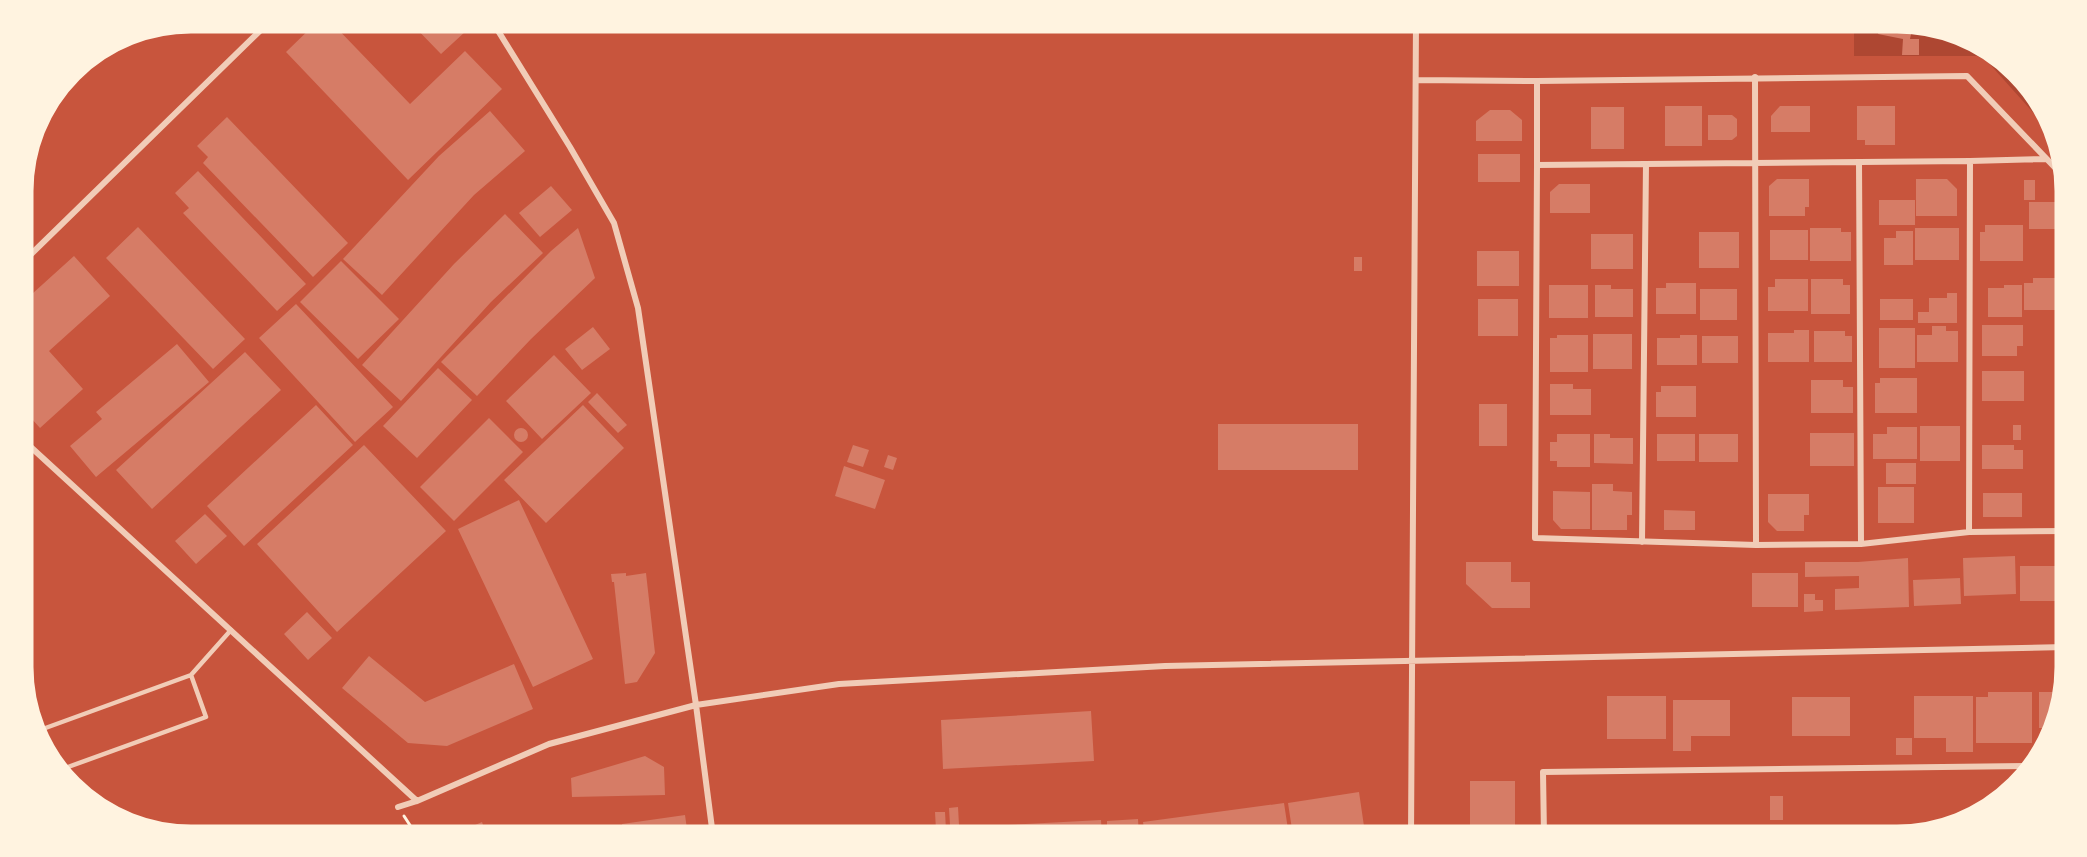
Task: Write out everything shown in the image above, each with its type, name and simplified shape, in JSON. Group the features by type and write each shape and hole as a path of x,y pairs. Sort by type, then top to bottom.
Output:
{"street":[{"path":"32,253 259,32"},
{"path":"499,32 614,223 638,308 696,705 711,826"},
{"path":"1411,825 1416,32"},
{"path":"1416,80 1538,81 1967,76 2053,166"},
{"path":"1755,77 1756,545"},
{"path":"1538,81 1535,538 1756,545 1861,543 1969,532 2056,531"},
{"path":"1537,165 2046,159"},
{"path":"1969,532 1970,161"},
{"path":"1859,162 1861,543"},
{"path":"1642,542 1646,164"},
{"path":"31,448 417,801"},
{"path":"398,807 549,744 696,705 839,684 1165,666 2056,647"},
{"path":"1544,825 1543,772 2020,766"}],"lane":[{"path":"44,728 191,675 231,630"},
{"path":"68,767 206,717 191,675"}],"path":[{"path":"398,807 410,826"}],"shaded area":[{"path":"1854,32 1907,32 1948,40 1967,48 1993,64 2023,94 2036,116 1987,61 1977,56 1854,56"}],"building":[{"path":"307,32 341,32 410,104 465,51 502,89 408,180 286,52"},
{"path":"420,32 465,32 441,54"},
{"path":"1878,32 1911,33 1910,39 1919,39 1919,55 1902,55 1903,39 1878,34"},
{"path":"1665,106 1702,106 1702,146 1665,146"},
{"path":"1780,106 1810,106 1810,132 1771,132 1771,116"},
{"path":"1857,106 1895,106 1895,145 1865,145 1865,140 1857,140"},
{"path":"1591,107 1624,107 1624,149 1591,149"},
{"path":"1490,110 1510,110 1522,120 1522,141 1476,141 1476,121"},
{"path":"490,111 525,151 474,195 382,295 343,259 439,156"},
{"path":"1708,115 1732,115 1737,119 1737,136 1732,140 1708,140"},
{"path":"227,117 348,243 313,277 203,163 208,157 197,146"},
{"path":"1478,154 1520,154 1520,182 1478,182"},
{"path":"198,171 306,284 277,311 183,213 189,208 175,193"},
{"path":"1777,179 1809,179 1809,207 1805,207 1805,216 1769,216 1769,186"},
{"path":"1916,179 1947,179 1957,189 1957,216 1916,216"},
{"path":"2024,180 2035,180 2035,200 2024,200"},
{"path":"1559,184 1590,184 1590,213 1550,213 1550,192"},
{"path":"551,186 572,210 540,237 519,213"},
{"path":"1879,200 1915,200 1915,225 1879,225"},
{"path":"2029,202 2056,202 2056,229 2029,229"},
{"path":"505,214 543,253 491,302 401,401 362,365 454,264"},
{"path":"1985,225 2023,225 2023,261 1980,261 1980,232 1985,232"},
{"path":"138,227 245,339 213,369 106,258"},
{"path":"578,228 595,278 531,339 477,396 441,362 551,251"},
{"path":"1810,228 1841,228 1841,232 1851,232 1851,261 1810,261"},
{"path":"1915,228 1959,228 1959,260 1915,260"},
{"path":"1770,230 1808,230 1808,260 1770,260"},
{"path":"1896,231 1913,231 1913,265 1884,265 1884,238 1896,238"},
{"path":"1699,232 1739,232 1739,268 1699,268"},
{"path":"1591,234 1633,234 1633,269 1591,269"},
{"path":"1477,251 1519,251 1519,286 1477,286"},
{"path":"74,256 110,296 49,351 83,389 40,428 32,419 32,294"},
{"path":"1354,257 1362,257 1362,271 1354,271"},
{"path":"341,261 399,319 358,359 300,302"},
{"path":"2033,278 2056,278 2056,310 2024,310 2024,283 2033,283"},
{"path":"1775,279 1808,279 1808,311 1768,311 1768,287 1775,287"},
{"path":"1811,279 1843,279 1843,285 1850,285 1850,314 1811,314"},
{"path":"1666,283 1696,283 1696,314 1656,314 1656,288 1666,288"},
{"path":"1549,285 1588,285 1588,318 1549,318"},
{"path":"1595,285 1611,285 1611,289 1633,289 1633,317 1595,317"},
{"path":"2004,285 2022,285 2022,317 1988,317 1988,288 2004,288"},
{"path":"1700,289 1737,289 1737,320 1700,320"},
{"path":"1947,293 1957,293 1957,323 1918,323 1918,312 1929,312 1929,298 1947,298"},
{"path":"1478,299 1518,299 1518,336 1478,336"},
{"path":"1880,299 1913,299 1913,320 1880,320"},
{"path":"296,304 393,407 355,442 259,338"},
{"path":"1982,325 2023,325 2023,346 2017,346 2017,356 1982,356"},
{"path":"1932,326 1946,326 1946,331 1958,331 1958,362 1917,362 1917,335 1932,335"},
{"path":"593,327 610,349 582,370 565,349"},
{"path":"1879,328 1915,328 1915,368 1879,368"},
{"path":"1794,330 1809,330 1809,362 1768,362 1768,333 1794,333"},
{"path":"1814,331 1845,331 1845,336 1852,336 1852,362 1814,362"},
{"path":"1593,334 1632,334 1632,369 1593,369"},
{"path":"1557,335 1588,335 1588,372 1550,372 1550,338 1557,338"},
{"path":"1680,335 1697,335 1697,365 1657,365 1657,338 1680,338"},
{"path":"1702,336 1738,336 1738,363 1702,363"},
{"path":"177,344 209,382 96,477 70,446 102,419 96,412"},
{"path":"245,352 281,390 152,509 116,470"},
{"path":"554,355 591,393 542,439 506,401"},
{"path":"438,368 472,400 417,458 383,426"},
{"path":"1982,371 2024,371 2024,401 1982,401"},
{"path":"1880,378 1917,378 1917,413 1875,413 1875,383 1880,383"},
{"path":"1811,380 1843,380 1843,387 1853,387 1853,413 1811,413"},
{"path":"1550,384 1573,384 1573,389 1591,389 1591,415 1550,415"},
{"path":"1661,386 1696,386 1696,417 1656,417 1656,392 1661,392"},
{"path":"597,393 627,425 618,433 588,402"},
{"path":"1479,404 1507,404 1507,446 1479,446"},
{"path":"316,405 353,445 244,546 207,506"},
{"path":"583,405 624,448 546,523 504,480"},
{"path":"489,418 523,452 454,521 420,487"},
{"path":"1218,424 1358,424 1358,470 1218,470"},
{"path":"2013,425 2021,425 2021,440 2013,440"},
{"path":"1920,426 1960,426 1960,461 1920,461"},
{"path":"1887,427 1917,427 1917,459 1873,459 1873,434 1887,434"},
{"path":"521,428 526,430 528,435 526,440 521,442 516,440 514,435 516,430"},
{"path":"1810,433 1854,433 1854,466 1810,466"},
{"path":"1557,434 1590,434 1590,467 1557,467 1557,461 1550,461 1550,442 1557,442"},
{"path":"1594,434 1610,434 1610,438 1633,438 1633,464 1594,463"},
{"path":"1657,434 1695,434 1695,461 1657,461"},
{"path":"1699,434 1738,434 1738,462 1699,462"},
{"path":"364,445 446,531 337,632 257,544"},
{"path":"853,445 869,450 863,467 847,462"},
{"path":"1982,445 2014,445 2014,450 2023,450 2023,469 1982,469"},
{"path":"888,455 897,458 893,470 884,467"},
{"path":"1886,463 1916,463 1916,484 1886,484"},
{"path":"844,466 885,480 875,509 835,496"},
{"path":"1592,484 1613,484 1613,491 1632,492 1632,515 1627,515 1627,530 1592,530"},
{"path":"1878,487 1914,487 1914,523 1878,523"},
{"path":"1553,491 1590,492 1590,529 1561,529 1553,520"},
{"path":"1983,493 2022,493 2022,517 1983,517"},
{"path":"1768,494 1809,494 1809,515 1804,515 1804,531 1777,531 1768,522"},
{"path":"519,500 593,659 533,687 458,529"},
{"path":"1664,510 1695,511 1695,530 1664,530"},
{"path":"205,514 227,536 196,564 175,541"},
{"path":"2015,556 2016,594 1964,596 1963,558"},
{"path":"1908,558 1909,607 1835,610 1835,589 1859,588 1859,576 1805,577 1805,562 1858,562"},
{"path":"1466,562 1511,562 1511,582 1530,582 1530,608 1492,608 1466,584"},
{"path":"2020,566 2056,566 2056,601 2020,601"},
{"path":"626,573 626,576 646,573 655,653 637,682 625,684 614,582 612,582 611,574"},
{"path":"1752,573 1798,573 1798,607 1752,607"},
{"path":"1960,578 1961,604 1914,606 1913,580"},
{"path":"1804,594 1815,594 1815,600 1823,600 1823,611 1804,612"},
{"path":"307,612 332,638 308,660 284,634"},
{"path":"369,656 425,702 514,664 533,709 447,746 408,743 342,688"},
{"path":"1988,692 2032,692 2032,743 1976,743 1976,697 1988,697"},
{"path":"2039,692 2053,692 2047,718 2043,728 2039,728"},
{"path":"1607,696 1666,696 1666,739 1607,739"},
{"path":"1914,696 1973,696 1973,752 1946,752 1946,738 1914,738"},
{"path":"1792,697 1850,697 1850,736 1792,736"},
{"path":"1673,700 1730,700 1730,736 1691,736 1691,751 1673,751"},
{"path":"1091,711 1094,761 943,769 941,720"},
{"path":"1896,738 1912,738 1912,755 1896,755"},
{"path":"645,756 664,767 665,795 572,797 571,778"},
{"path":"1470,781 1515,781 1515,825 1470,825"},
{"path":"1359,792 1364,825 1291,825 1288,803"},
{"path":"1770,796 1783,796 1783,820 1770,820"},
{"path":"1284,803 1287,825 1143,825 1143,822"},
{"path":"958,807 959,825 950,825 949,808"},
{"path":"935,812 945,812 946,826 936,826"},
{"path":"685,815 687,826 622,826"},
{"path":"1138,819 1138,825 1107,825 1107,821"},
{"path":"1101,820 1101,825 999,826"}]}
